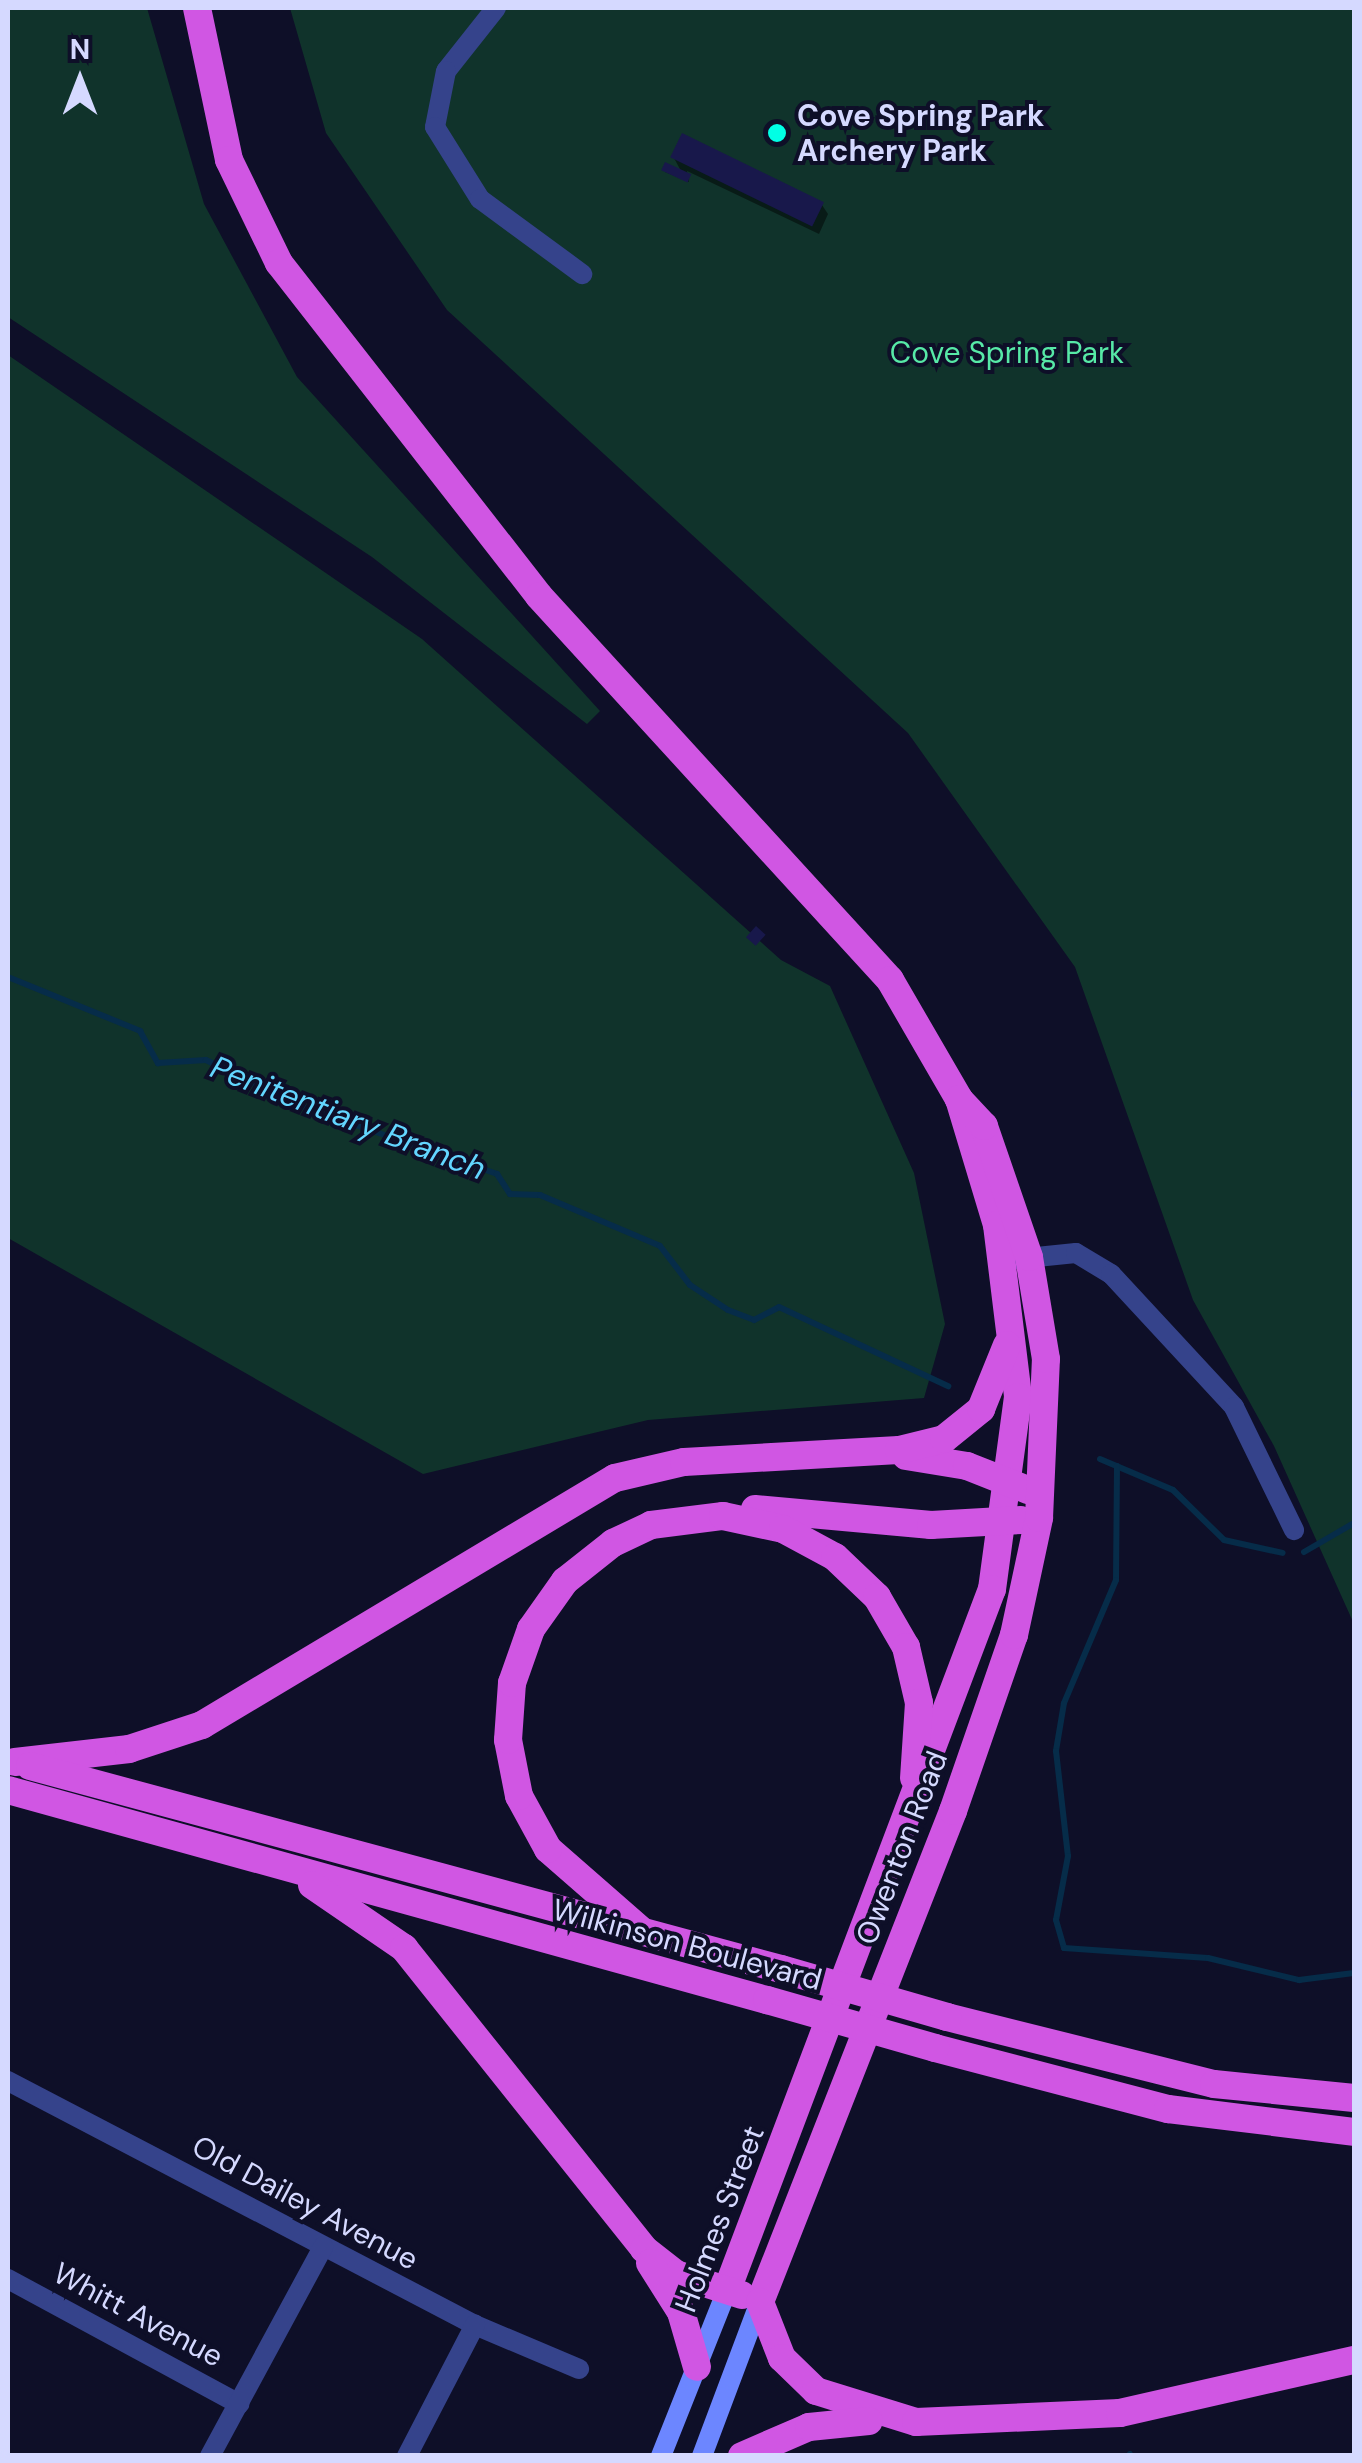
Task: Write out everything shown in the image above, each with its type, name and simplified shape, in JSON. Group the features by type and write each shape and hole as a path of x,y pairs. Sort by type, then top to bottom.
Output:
{"highway":[{"path":"196,8 228,160 250,214 311,310 539,596 842,919 916,1020 959,1099 984,1126 1017,1259 1012,1314 996,1379 964,1427 869,1453"},
{"name":"Owenton Road","path":"760,2302 990,1706 1041,1508 1046,1359 1017,1259"},
{"name":"Holmes Street","path":"727,2290 839,2006 979,1630 1008,1522 1012,1484 1012,1314"},
{"path":"11,1761 130,1748 202,1725 615,1478 684,1462 869,1453 943,1460 1012,1484 1041,1508 1008,1522 931,1526 734,1508 651,1526 588,1561 547,1604 520,1656 508,1711 511,1768 532,1823 569,1872 643,1932"},
{"path":"651,1526 724,1516 783,1529 835,1557 877,1597 906,1647 919,1702 909,1817"},
{"name":"Wilkinson Boulevard","path":"11,1761 947,2017 1214,2084 1354,2098"},
{"name":"Wilkinson Boulevard","path":"8,1790 935,2048 1168,2108 1354,2132"},
{"path":"286,1868 404,1948 626,2229 681,2312 698,2367"},
{"path":"626,2229 676,2274 760,2302 782,2358 816,2391 916,2422"},
{"path":"742,2456 809,2427 1120,2413 1354,2360"}],"main road":[{"name":"Holmes Street","path":"661,2456 727,2290"},
{"path":"702,2456 760,2302"}],"street":[{"path":"496,8 446,71 435,127 480,199 582,274"},
{"path":"1017,1259 1087,1256 1123,1286 1234,1407 1294,1530"},
{"name":"Old Dailey Avenue","path":"8,2081 475,2325 579,2370"},
{"path":"210,2456 323,2247"},
{"name":"Whitt Avenue","path":"8,2279 239,2404"},
{"path":"407,2456 475,2325"}],"green space":[{"path":"8,8 147,8 204,204 297,377 600,711 587,724 372,557 8,317"},
{"name":"Cove Spring Park","path":"290,8 1354,8 1354,1624 1274,1446 1193,1300 1075,967 908,733 447,310 326,133"},
{"path":"8,355 422,639 781,960 830,986 914,1173 945,1324 924,1398 648,1420 423,1474 8,1238"}],"building":[{"path":"682,133 824,202 812,227 670,157"},
{"path":"665,162 691,174 687,182 661,170"},
{"path":"756,926 766,935 756,946 746,937"}],"waterway":[{"name":"Penitentiary Branch","path":"8,977 140,1031 158,1063 206,1060 295,1104 497,1174 510,1194 540,1195 660,1246 690,1285 728,1310 754,1320 779,1307 948,1386"},
{"name":"Penitentiary Branch","path":"1100,1459 1173,1490 1224,1540 1283,1553"},
{"path":"1117,1466 1116,1580 1064,1703 1056,1751 1068,1856 1056,1920 1064,1948 1208,1958 1299,1980 1354,1973"},
{"name":"Penitentiary Branch","path":"1304,1552 1354,1523"}],"place":[{"name":"Cove Spring Park Archery Park","path":"777,133"}]}
